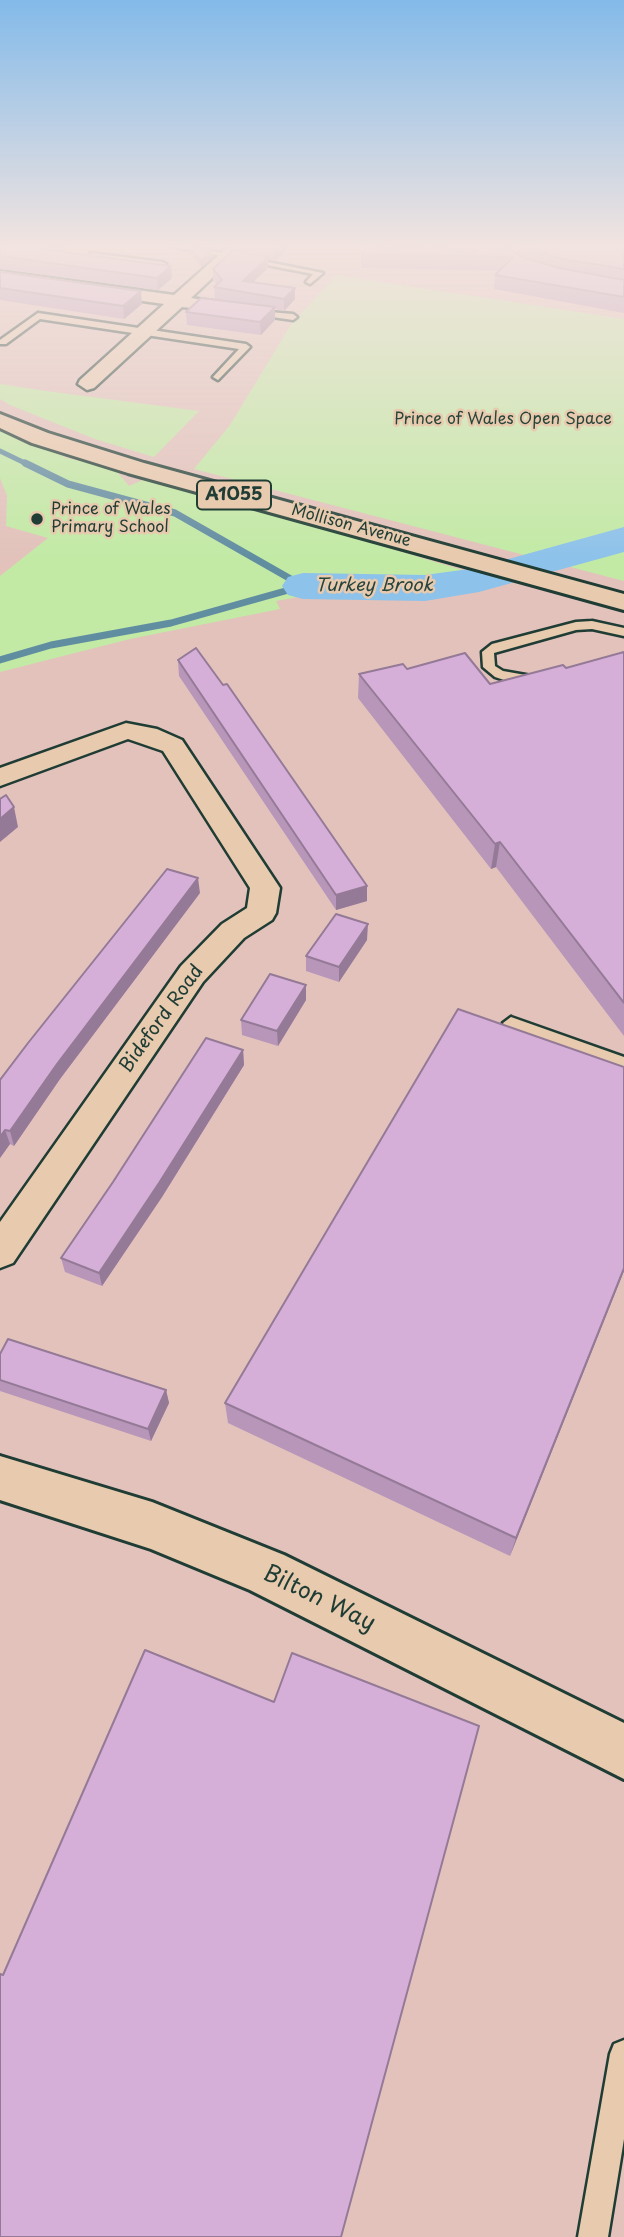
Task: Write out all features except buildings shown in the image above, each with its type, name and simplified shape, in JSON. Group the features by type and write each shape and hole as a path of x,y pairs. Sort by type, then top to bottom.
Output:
{"main road":[{"name":"Mollison Avenue","path":"0,420 40,438 136,468 624,601"},
{"name":"Bilton Way","path":"0,1478 152,1526 267,1572 623,1749"}],"street":[{"path":"87,383 124,350"},
{"name":"Bideford Road","path":"0,778 125,731 148,735 173,746 265,888 261,913 233,931 192,974 0,1252"}],"lane":[{"path":"218,377 243,350"},
{"path":"543,678 513,679 499,674 489,667 488,652 496,647 576,626 592,625 624,632"},
{"path":"511,1023 624,1064"},
{"path":"593,2237 624,2054"}],"green space":[{"name":"Prince of Wales Open Space","path":"275,350 624,350 624,581 194,469 230,425"},
{"path":"0,384 199,411 154,457 95,439 10,405 0,399"},
{"path":"0,427 67,458 114,468 129,486 150,477 506,583 474,590 426,593 326,592 276,601 280,609 130,639 0,672 0,576 48,538 6,526 7,496 0,478"}],"waterway":[{"path":"0,451 29,465"},
{"name":"Turkey Brook","path":"0,660 51,645 171,623 303,586 175,513 68,484 25,463"},
{"name":"Turkey Brook","path":"303,586 425,588 479,580 624,539"}],"place":[{"name":"Prince of Wales Primary School","path":"37,519"}]}
